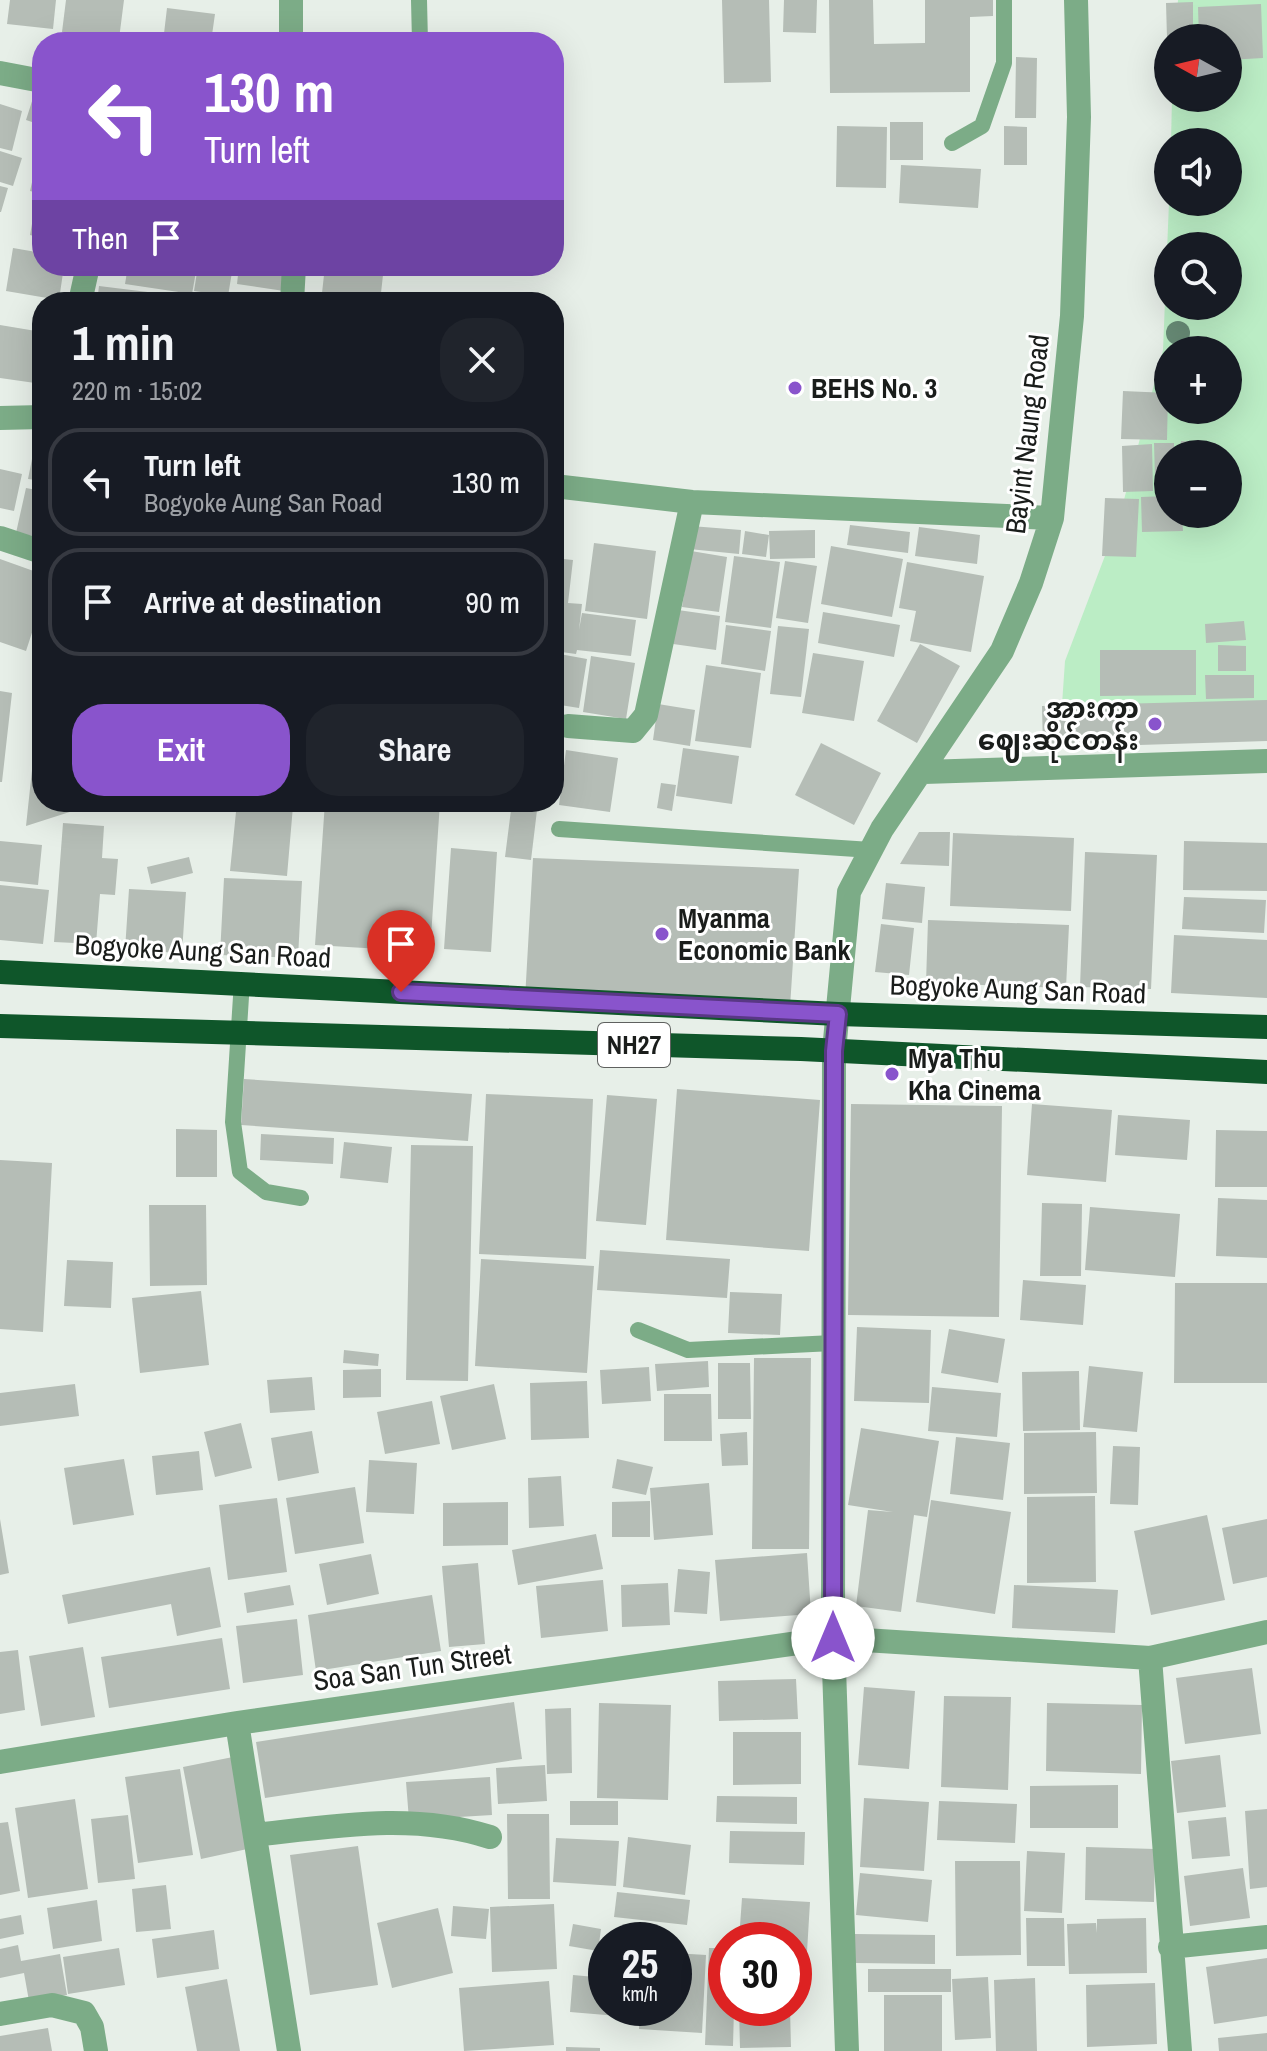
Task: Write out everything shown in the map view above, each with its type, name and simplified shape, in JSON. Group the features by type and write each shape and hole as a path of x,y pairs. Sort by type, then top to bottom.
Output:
{"highway":[{"name":"Bogyoke Aung San Road","path":"0,972 242,981 838,1014 1267,1027"},
{"name":"NH27","path":"0,1026 834,1051 1267,1072"}],"street":[{"path":"291,0 291,32"},
{"name":"Bayint Naung Road","path":"847,2051 833,1638 833,1343 834,1051 849,892 871,850 1002,651 1031,583 1052,518 1072,316 1079,117 1076,0"},
{"path":"0,73 32,79"},
{"path":"0,418 32,417"},
{"path":"564,487 692,502 1052,518"},
{"path":"568,726 633,731 646,715 692,502"},
{"path":"0,538 32,549"},
{"path":"924,772 1267,761"},
{"name":"Soa San Tun Street","path":"0,1762 237,1723 833,1638 1150,1658 1267,1632"},
{"path":"1150,1658 1180,2051"},
{"path":"237,1723 289,2051"},
{"path":"255,1835 365,1822 456,1826 490,1837"},
{"path":"1170,1947 1267,1937"},
{"path":"0,2014 52,2005 84,2013 92,2027 96,2051"}],"lane":[{"path":"419,0 420,32"},
{"path":"952,143 982,126 1004,63 1004,0"},
{"path":"559,829 871,850"},
{"path":"242,981 233,1122 240,1172 266,1192 301,1198"},
{"path":"638,1330 688,1350 833,1343"}],"green space":[{"path":"1178,0 1267,0 1267,709 1061,719 1065,661 1119,519 1154,385 1154,424 1242,424 1242,336 1164,336 1164,320 1242,320 1242,232 1168,232 1168,216 1242,216 1242,128 1171,128 1172,112 1242,112 1242,24 1176,24"}],"building":[{"path":"10,0 56,0 53,29 7,24"},
{"path":"66,0 124,0 120,32 62,32"},
{"path":"722,0 769,0 771,82 724,83"},
{"path":"784,0 817,0 816,33 783,32"},
{"path":"829,0 873,0 874,44 925,43 925,0 993,0 993,16 970,17 970,92 830,93"},
{"path":"1193,2 1193,24 1167,24 1166,3"},
{"path":"1261,4 1263,58 1242,59 1242,24 1199,24 1198,7"},
{"path":"167,8 215,14 212,32 164,32"},
{"path":"1016,57 1037,58 1036,118 1015,118"},
{"path":"32,101 32,122 26,120"},
{"path":"0,104 22,111 12,151 0,148"},
{"path":"890,122 923,122 923,160 890,160"},
{"path":"837,126 887,127 886,188 836,187"},
{"path":"1004,126 1027,127 1027,165 1004,165"},
{"path":"0,151 22,158 13,186 0,182"},
{"path":"901,165 981,169 978,208 899,203"},
{"path":"0,186 8,188 1,212 0,212"},
{"path":"13,248 32,251 32,276 63,276 60,292 32,292 32,295 6,291"},
{"path":"126,276 195,276 192,292 125,284"},
{"path":"196,276 231,276 229,292 194,291"},
{"path":"238,276 286,276 284,291 237,284"},
{"path":"324,276 383,276 381,292 322,292"},
{"path":"99,286 148,292 98,292"},
{"path":"0,325 32,330 32,383 0,378"},
{"path":"1123,391 1154,392 1154,424 1167,424 1167,440 1121,439"},
{"path":"1152,444 1153,491 1123,492 1122,446"},
{"path":"32,459 32,480 28,479"},
{"path":"0,469 22,474 14,511 0,508"},
{"path":"26,488 32,489 32,536 16,533"},
{"path":"1141,497 1154,497 1154,528 1183,528 1183,531 1142,532"},
{"path":"1105,498 1139,499 1136,557 1102,556"},
{"path":"850,525 910,532 908,553 847,545"},
{"path":"691,526 741,530 739,554 689,549"},
{"path":"919,527 980,535 977,564 915,556"},
{"path":"815,530 815,558 770,559 769,531"},
{"path":"745,531 769,535 766,557 742,554"},
{"path":"594,543 656,551 647,619 585,611"},
{"path":"831,546 903,559 892,617 821,604"},
{"path":"691,551 727,557 719,612 682,607"},
{"path":"734,556 780,562 771,628 725,622"},
{"path":"0,559 32,570 32,633 26,651 0,642"},
{"path":"564,559 573,560 568,603 582,604 579,630 582,613 636,620 631,656 577,650 576,654 564,652"},
{"path":"785,561 817,566 808,623 776,618"},
{"path":"907,562 984,576 971,652 910,641 916,611 899,608"},
{"path":"678,610 720,616 716,650 673,644"},
{"path":"823,612 900,625 894,657 818,643"},
{"path":"1244,621 1246,640 1206,643 1205,624"},
{"path":"726,625 771,631 765,671 721,664"},
{"path":"778,626 809,629 801,697 770,694"},
{"path":"920,644 960,666 917,743 877,721"},
{"path":"1218,645 1246,646 1246,671 1218,671"},
{"path":"1100,650 1196,650 1196,695 1100,696"},
{"path":"813,653 864,661 854,721 802,713"},
{"path":"564,655 587,659 579,708 564,706"},
{"path":"591,656 635,663 626,719 583,712"},
{"path":"706,665 761,673 751,748 695,741"},
{"path":"1205,675 1254,675 1254,698 1206,699"},
{"path":"0,691 12,693 2,782 0,782"},
{"name":"အားကာ ဈေးဆိုင်တန်း","path":"1267,700 1267,741 1043,748 1042,706"},
{"path":"658,704 695,710 690,746 653,740"},
{"path":"821,743 881,773 854,825 795,795"},
{"path":"683,748 739,756 732,804 676,796"},
{"path":"566,750 618,758 610,812 564,806"},
{"path":"32,770 32,812 70,812 26,826"},
{"path":"661,783 676,785 672,811 657,808"},
{"path":"236,812 292,812 287,876 230,871"},
{"path":"324,812 439,812 430,952 315,945"},
{"path":"511,812 537,812 531,860 505,857"},
{"path":"63,823 104,826 102,858 118,859 115,895 100,894 96,944 54,942"},
{"path":"919,832 950,832 949,866 900,864"},
{"path":"953,833 1074,838 1071,911 950,906"},
{"path":"0,841 42,845 38,885 0,881"},
{"path":"1184,841 1267,843 1267,891 1183,890"},
{"path":"451,848 497,852 491,952 444,949"},
{"path":"1085,852 1157,855 1151,989 1080,987"},
{"path":"189,857 193,873 151,884 147,867"},
{"name":"Myanma Economic Bank","path":"533,858 799,869 790,1007 525,999"},
{"path":"224,878 302,881 298,958 220,955"},
{"path":"886,883 925,887 922,923 882,919"},
{"path":"0,885 49,890 43,944 0,940"},
{"path":"129,889 186,892 182,953 125,950"},
{"path":"1184,897 1266,900 1264,933 1182,929"},
{"path":"928,920 1069,925 1066,988 926,983"},
{"path":"881,924 914,928 909,975 875,972"},
{"path":"1174,935 1267,940 1267,998 1171,993"},
{"path":"244,1079 472,1094 468,1141 241,1125"},
{"path":"677,1089 820,1100 809,1251 666,1240"},
{"path":"486,1094 593,1099 586,1259 479,1254"},
{"path":"607,1095 657,1099 646,1225 596,1221"},
{"path":"851,1104 1002,1106 999,1317 848,1315"},
{"path":"1032,1104 1112,1110 1106,1182 1027,1175"},
{"path":"1118,1115 1190,1120 1187,1160 1115,1155"},
{"path":"176,1129 217,1130 217,1177 176,1177"},
{"path":"1216,1130 1267,1131 1267,1187 1215,1187"},
{"path":"261,1134 334,1138 333,1164 260,1160"},
{"path":"344,1142 392,1147 388,1183 340,1178"},
{"path":"411,1145 473,1146 468,1381 406,1380"},
{"path":"0,1160 52,1163 43,1332 0,1329"},
{"path":"1218,1198 1267,1200 1267,1258 1216,1256"},
{"path":"1042,1203 1082,1204 1081,1276 1040,1276"},
{"path":"149,1205 206,1205 207,1285 150,1286"},
{"path":"1090,1207 1180,1214 1175,1277 1085,1270"},
{"path":"600,1250 730,1259 727,1298 597,1290"},
{"path":"481,1259 594,1266 587,1373 475,1366"},
{"path":"67,1260 113,1262 111,1308 64,1306"},
{"path":"1023,1280 1086,1285 1083,1325 1020,1320"},
{"path":"1175,1283 1267,1283 1267,1383 1174,1383"},
{"path":"201,1291 209,1365 140,1373 132,1298"},
{"path":"730,1292 782,1294 780,1335 728,1333"},
{"path":"857,1327 931,1330 929,1403 854,1401"},
{"path":"949,1329 1005,1339 998,1383 941,1373"},
{"path":"344,1350 379,1354 378,1366 343,1363"},
{"path":"754,1358 811,1358 809,1549 752,1549"},
{"path":"708,1361 709,1387 657,1391 655,1364"},
{"path":"718,1363 750,1363 751,1419 718,1419"},
{"path":"1089,1366 1143,1372 1137,1432 1083,1427"},
{"path":"649,1367 651,1401 602,1404 600,1370"},
{"path":"381,1369 381,1397 343,1398 343,1370"},
{"path":"1079,1371 1080,1430 1023,1431 1022,1372"},
{"path":"312,1377 315,1410 270,1413 267,1380"},
{"path":"587,1381 589,1438 531,1440 530,1383"},
{"path":"75,1384 79,1416 0,1426 0,1393"},
{"path":"494,1384 506,1439 452,1450 440,1396"},
{"path":"932,1387 1001,1393 997,1437 928,1431"},
{"path":"664,1394 711,1394 712,1441 664,1441"},
{"path":"432,1401 440,1444 385,1454 377,1412"},
{"path":"241,1423 252,1468 215,1477 204,1432"},
{"path":"861,1428 939,1441 927,1517 914,1515 901,1612 856,1606 868,1510 893,1512 848,1505"},
{"path":"312,1431 319,1473 278,1481 271,1438"},
{"path":"747,1432 748,1465 722,1466 720,1434"},
{"path":"1096,1432 1097,1493 1024,1494 1024,1433"},
{"path":"956,1437 1010,1443 1003,1500 950,1494"},
{"path":"1113,1446 1140,1447 1138,1505 1110,1504"},
{"path":"199,1451 203,1490 156,1495 152,1456"},
{"path":"124,1459 134,1515 73,1525 64,1468"},
{"path":"617,1459 653,1467 646,1495 612,1488"},
{"path":"369,1460 417,1463 414,1514 366,1512"},
{"path":"561,1476 564,1526 529,1528 528,1478"},
{"path":"709,1483 713,1535 654,1540 650,1488"},
{"path":"355,1487 364,1543 295,1554 286,1498"},
{"path":"1095,1496 1096,1582 1027,1583 1027,1497"},
{"path":"277,1498 287,1572 228,1580 219,1505"},
{"path":"931,1500 1011,1512 995,1614 916,1602"},
{"path":"650,1501 650,1537 612,1537 612,1502"},
{"path":"508,1502 508,1545 443,1546 443,1503"},
{"path":"1207,1515 1225,1600 1151,1615 1134,1531"},
{"path":"0,1519 9,1573 0,1575"},
{"path":"1267,1519 1267,1577 1233,1584 1222,1528"},
{"path":"596,1534 603,1569 518,1585 512,1550"},
{"path":"807,1553 811,1614 720,1621 715,1560"},
{"path":"371,1554 379,1594 327,1605 319,1564"},
{"path":"478,1563 485,1644 449,1647 442,1566"},
{"path":"210,1567 221,1627 177,1636 171,1604 68,1624 62,1595"},
{"path":"678,1569 710,1572 707,1614 674,1612"},
{"path":"603,1580 608,1631 541,1638 536,1586"},
{"path":"668,1583 670,1625 622,1627 621,1585"},
{"path":"290,1585 294,1605 247,1613 244,1593"},
{"path":"1014,1585 1118,1590 1115,1633 1012,1628"},
{"path":"432,1595 441,1651 316,1671 308,1615"},
{"path":"297,1619 303,1675 243,1683 236,1626"},
{"path":"222,1638 230,1689 109,1708 101,1657"},
{"path":"83,1647 95,1717 41,1726 29,1656"},
{"path":"18,1650 25,1710 0,1714 0,1652"},
{"path":"1252,1668 1261,1734 1185,1744 1176,1678"},
{"path":"796,1679 798,1719 719,1721 718,1681"},
{"path":"864,1687 915,1691 909,1769 858,1765"},
{"path":"944,1696 1011,1697 1008,1790 941,1787"},
{"path":"514,1702 522,1759 265,1798 256,1742"},
{"path":"599,1703 671,1705 668,1800 597,1798"},
{"path":"1047,1703 1142,1705 1141,1774 1046,1771"},
{"path":"571,1708 572,1773 547,1774 545,1709"},
{"path":"733,1732 801,1732 801,1784 733,1785"},
{"path":"1220,1755 1226,1807 1177,1813 1171,1761"},
{"path":"233,1757 252,1848 201,1859 183,1767"},
{"path":"545,1765 547,1801 498,1804 496,1768"},
{"path":"180,1769 193,1855 138,1863 125,1777"},
{"path":"490,1777 492,1815 409,1820 406,1782"},
{"path":"1118,1785 1118,1828 1030,1828 1030,1786"},
{"path":"717,1796 797,1797 797,1824 716,1822"},
{"path":"864,1798 929,1802 924,1871 860,1867"},
{"path":"75,1799 88,1889 28,1898 15,1808"},
{"path":"570,1801 618,1801 618,1825 570,1825"},
{"path":"939,1801 1017,1804 1015,1843 937,1840"},
{"path":"1267,1809 1267,1887 1250,1889 1245,1811"},
{"path":"507,1814 549,1814 550,1899 508,1899"},
{"path":"128,1815 135,1879 98,1883 91,1819"},
{"path":"1226,1817 1230,1856 1192,1859 1188,1821"},
{"path":"8,1822 20,1891 0,1895 0,1823"},
{"path":"730,1831 805,1832 804,1865 729,1863"},
{"path":"628,1837 691,1845 685,1895 623,1887"},
{"path":"556,1838 619,1841 616,1886 553,1882"},
{"path":"358,1846 378,1985 310,1995 290,1855"},
{"path":"1086,1847 1155,1849 1154,1902 1085,1900"},
{"path":"1027,1851 1065,1853 1062,1913 1024,1911"},
{"path":"955,1861 1020,1861 1021,1955 956,1956"},
{"path":"1243,1868 1250,1918 1190,1926 1184,1876"},
{"path":"860,1873 932,1880 928,1922 856,1915"},
{"path":"166,1885 171,1929 136,1932 132,1889"},
{"path":"617,1892 690,1900 687,1922 614,1917"},
{"path":"742,1898 810,1902 809,1922 740,1922"},
{"path":"97,1900 102,1941 53,1949 47,1908"},
{"path":"554,1904 557,1969 492,1972 490,1907"},
{"path":"453,1906 489,1909 486,1939 451,1936"},
{"path":"438,1908 453,1973 392,1988 377,1923"},
{"path":"21,1915 24,1934 0,1939 0,1919"},
{"path":"1026,1918 1064,1918 1065,1966 1027,1966"},
{"path":"1146,1918 1147,1973 1069,1974 1067,1924 1096,1923 1097,1933 1097,1919"},
{"path":"573,1924 588,1927 588,1949 569,1946"},
{"path":"214,1930 219,1969 157,1978 152,1939"},
{"path":"855,1934 935,1935 935,1964 855,1963"},
{"path":"18,1945 21,1961 60,1954 67,1995 29,2001 24,1973 0,1978 0,1949"},
{"path":"119,1948 125,1985 68,1994 63,1957"},
{"path":"692,1954 706,1955 702,2033 639,2029 639,2026 692,2026"},
{"path":"1267,1958 1267,2016 1214,2024 1206,1967"},
{"path":"868,1969 951,1969 951,1992 868,1992"},
{"path":"708,1972 708,2026 734,2026 733,2046 705,2045"},
{"path":"573,1975 588,1976 588,2014 570,2012"},
{"path":"988,1977 991,2038 955,2040 952,1979"},
{"path":"1035,1978 1037,2051 996,2051 994,1980"},
{"path":"227,1979 240,2051 197,2051 185,1987"},
{"path":"549,1981 554,2045 464,2051 459,1988"},
{"path":"1155,1983 1157,2044 1087,2047 1086,1985"},
{"path":"884,1995 942,1995 942,2051 884,2051"},
{"path":"739,2026 790,2026 791,2047 740,2048"},
{"path":"48,2028 52,2051 0,2051 0,2036"},
{"path":"1267,2033 1267,2051 1219,2051 1218,2038"},
{"path":"566,2047 600,2048 600,2051 566,2051"}],"place":[{"name":"BEHS No. 3","path":"795,388"},
{"name":"အားကာ ဈေးဆိုင်တန်း","path":"1155,724"},
{"name":"Myanma Economic Bank","path":"662,934"},
{"name":"Mya Thu Kha Cinema","path":"892,1074"}],"route":[{"path":"401,992 838,1014 834,1051 833,1638"}]}
